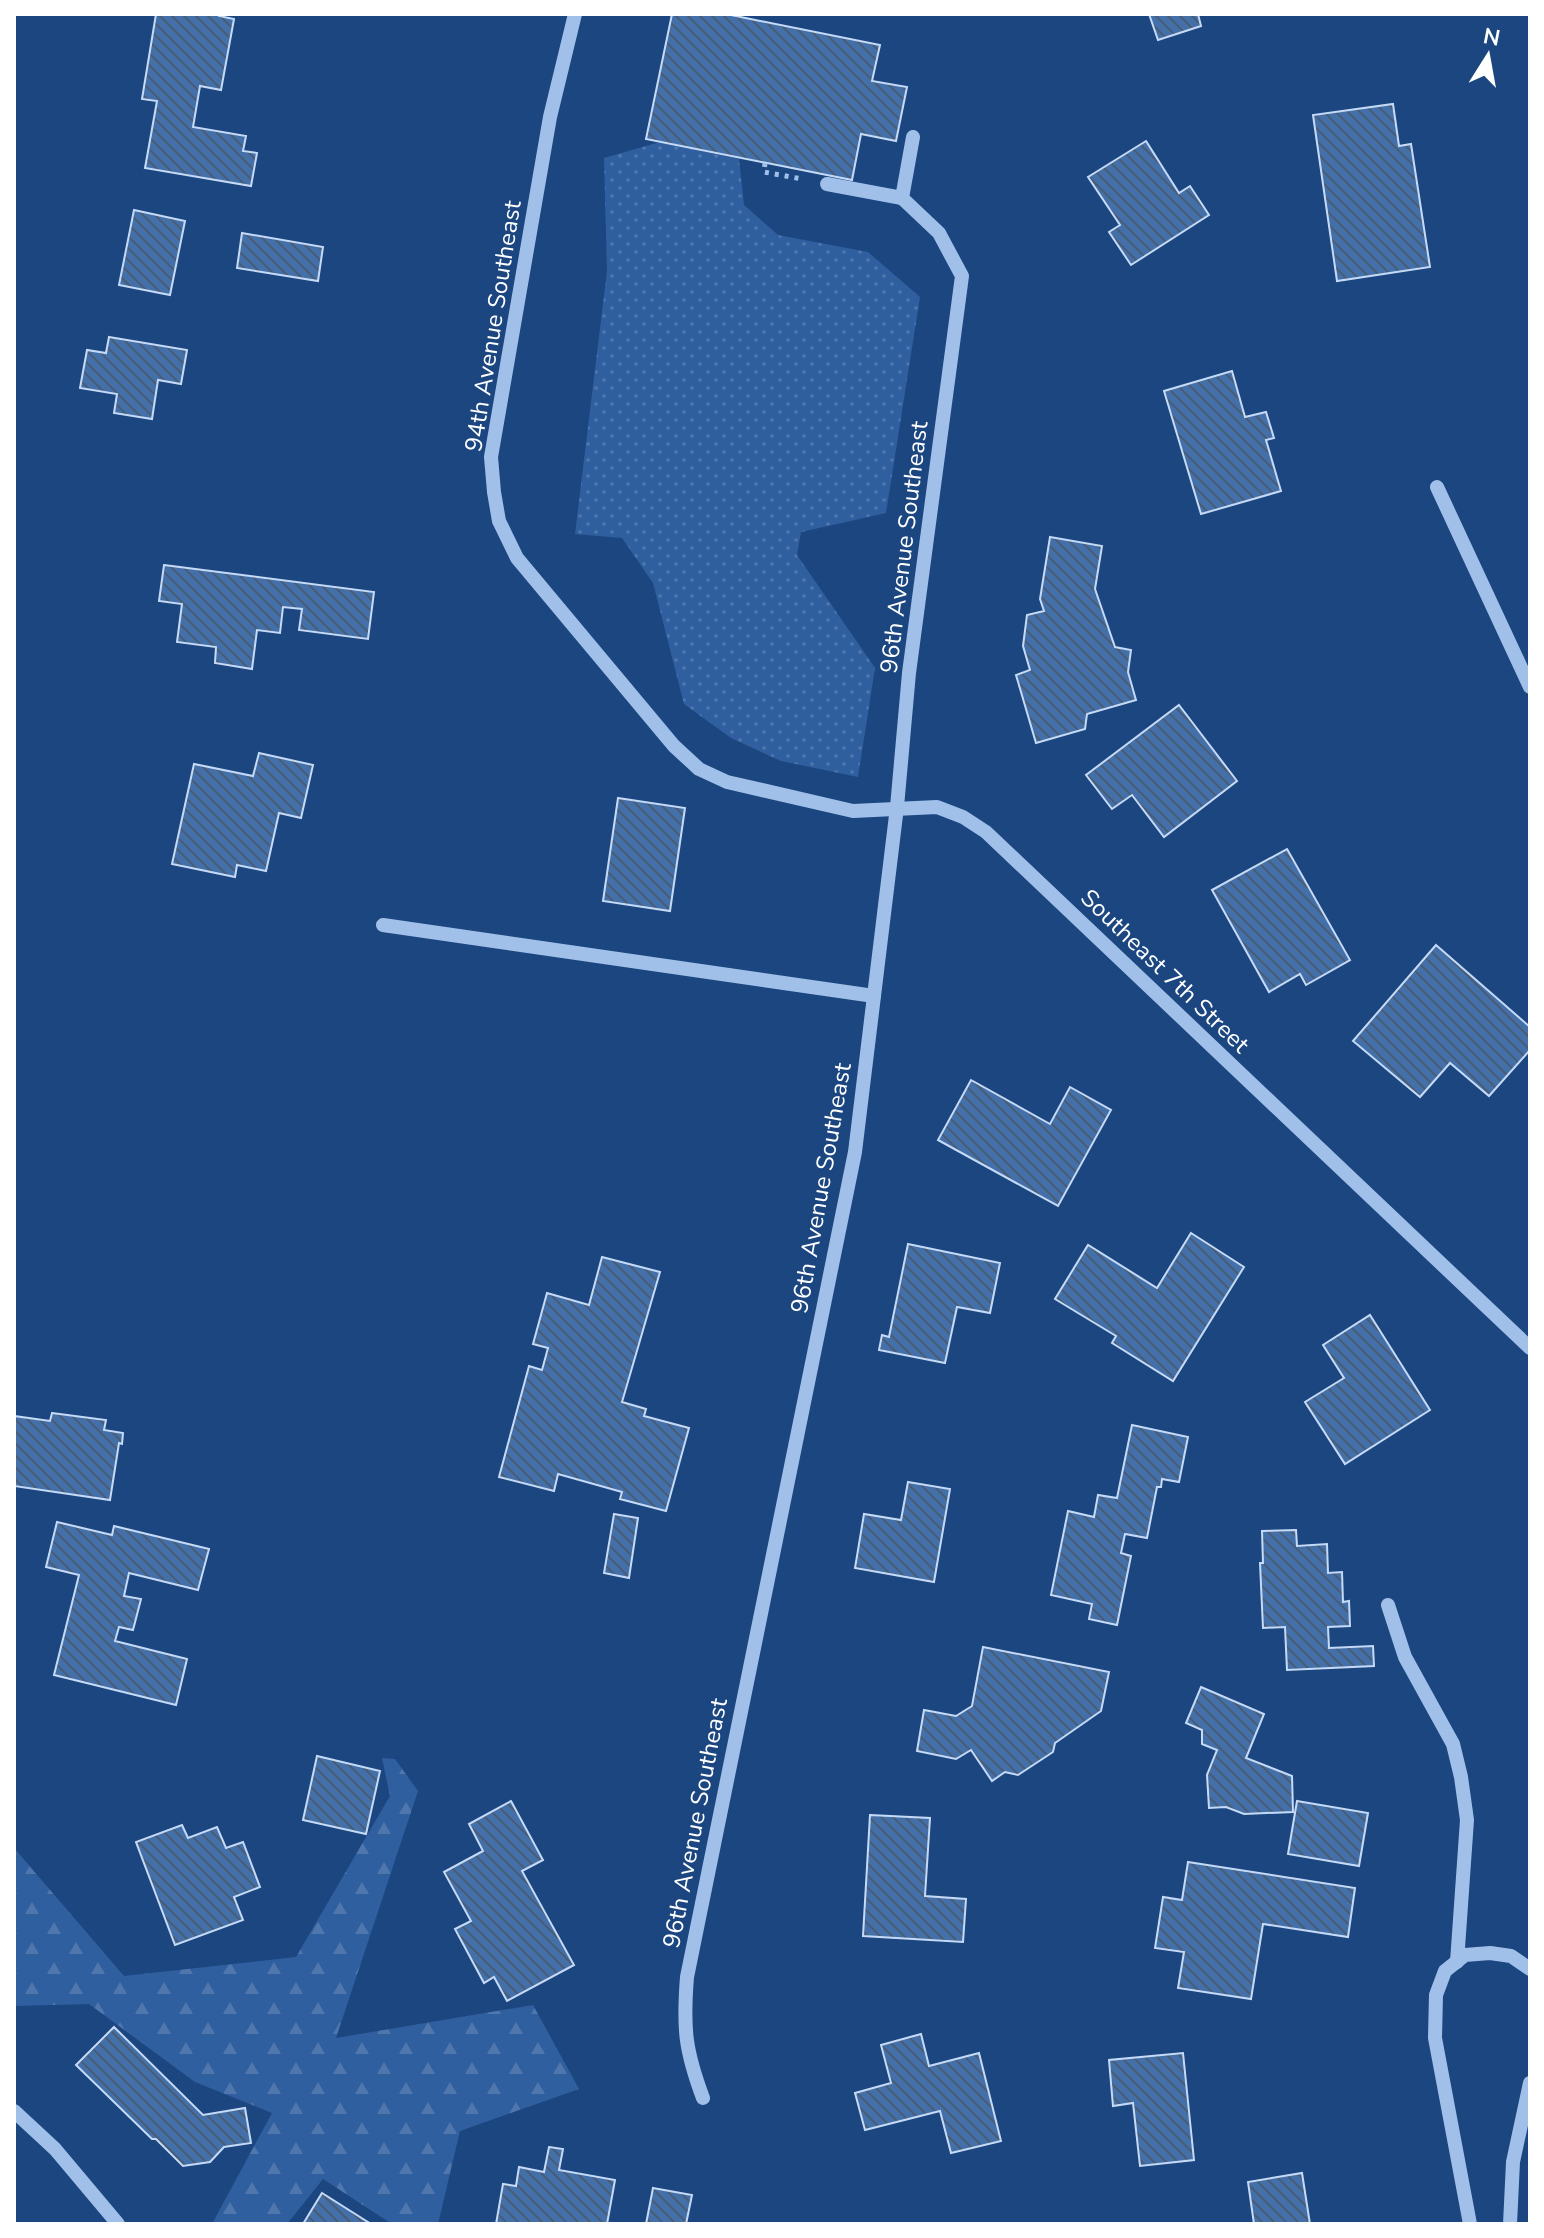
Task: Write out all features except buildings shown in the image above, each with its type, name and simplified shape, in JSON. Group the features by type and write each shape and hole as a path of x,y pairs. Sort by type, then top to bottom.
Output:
{"street":[{"name":"94th Avenue Southeast","path":"575,14 550,117 496,426 491,457 494,492 499,521 517,558 674,746 699,769"},
{"path":"827,184 902,198 913,137"},
{"name":"96th Avenue Southeast","path":"703,2098 690,2063 684,2023 687,1977 855,1152 897,807 909,673 962,276 939,233 902,198"},
{"path":"1437,487 1530,687"},
{"name":"Southeast 7th Street","path":"699,769 727,782 853,811 937,807 963,817 986,832 1530,1348"},
{"path":"383,925 874,996"},
{"path":"1388,1605 1405,1657 1453,1744 1461,1777 1467,1820 1457,1962"},
{"path":"1470,2224 1435,2038 1436,1995 1445,1971 1465,1955 1490,1953 1511,1956 1530,1969"},
{"path":"1510,2224 1513,2162 1530,2083"},
{"path":"14,2111 55,2149 118,2224"}],"path":[{"path":"765,163 764,172 827,184"}],"green space":[{"path":"660,142 739,159 744,205 778,235 868,252 920,297 886,513 801,532 797,555 875,668 858,777 781,761 731,738 684,704 653,583 622,538 575,534 607,271 604,158"},
{"path":"382,1758 395,1759 418,1791 336,2038 533,2005 579,2089 460,2131 438,2224 392,2224 323,2179 287,2224 212,2224 272,2113 195,2082 89,2004 14,2006 14,1848 124,1976 296,1957 390,1796"}]}
